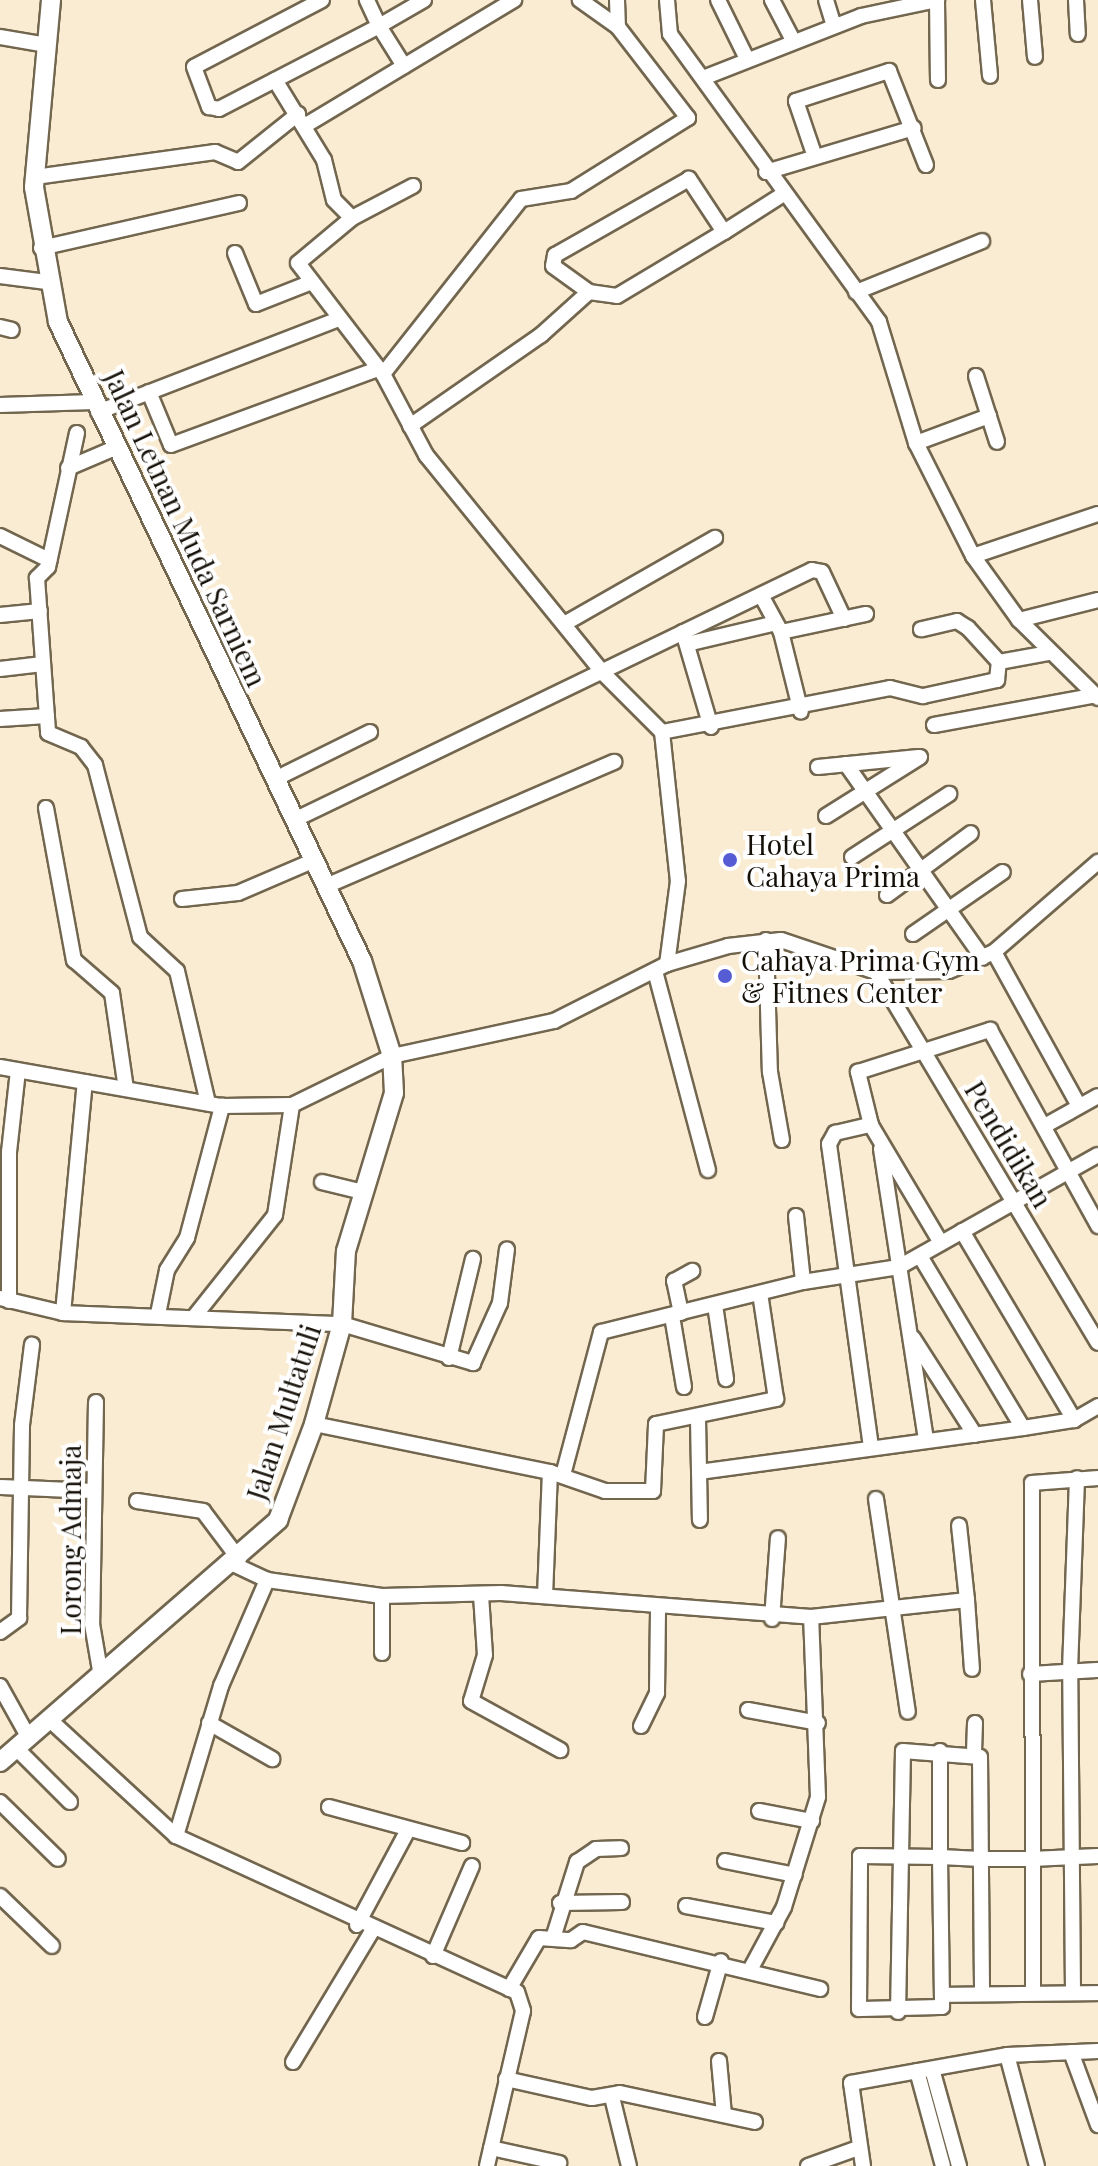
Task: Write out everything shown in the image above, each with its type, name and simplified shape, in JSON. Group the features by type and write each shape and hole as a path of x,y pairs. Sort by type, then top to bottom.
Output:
{"main road":[{"name":"Jalan Letnan Muda Sarniem","path":"51,0 35,177 47,282 115,448 362,961 392,1056"},
{"name":"Jalan Multatuli","path":"0,1762 236,1562 278,1520 314,1424 342,1324 346,1251 394,1093 392,1056"}],"street":[{"path":"322,0 193,70 214,110 424,0"},
{"path":"367,0 404,66"},
{"path":"35,177 215,152 238,162 302,120 404,66 514,0"},
{"path":"149,392 171,445 379,372 409,349 511,207 534,194 571,191 688,118 618,27 580,0"},
{"path":"617,0 618,27"},
{"path":"667,0 670,34 782,195 879,322 916,443 973,556 1019,620 1095,697"},
{"path":"718,0 747,59"},
{"path":"772,0 794,42"},
{"path":"826,0 834,26"},
{"path":"703,78 834,26 937,0 938,80"},
{"path":"983,0 990,76"},
{"path":"1030,0 1035,57"},
{"path":"1076,0 1078,34"},
{"path":"0,37 47,45"},
{"path":"814,154 796,101 876,75 894,75 926,165"},
{"path":"275,80 302,120 332,196 352,218"},
{"path":"766,172 814,154 914,128"},
{"path":"724,232 689,179 555,255 553,266 589,292 617,296 724,232 782,195"},
{"path":"413,186 352,218 298,263 337,320 379,372 410,426 604,674 662,732 678,881 661,967 708,1170"},
{"path":"41,248 239,203"},
{"path":"856,292 982,241"},
{"path":"235,253 256,304 312,282"},
{"path":"1,274 47,282"},
{"path":"410,426 541,335 589,292"},
{"path":"0,405 96,407 149,392 337,320"},
{"path":"976,376 997,442"},
{"path":"916,443 989,416"},
{"path":"77,433 49,560 37,578 47,716 54,739 81,747 95,765 140,937 177,971 215,1105 187,1238 167,1270 158,1314"},
{"path":"68,468 115,448"},
{"path":"973,556 1098,514"},
{"path":"0,536 49,560"},
{"path":"564,624 715,538"},
{"path":"294,820 685,638 761,595 818,568 844,619"},
{"path":"761,595 779,627 801,708"},
{"path":"1019,620 1098,600"},
{"path":"0,615 40,611"},
{"path":"685,638 866,614"},
{"path":"921,629 957,621 999,662"},
{"path":"685,638 707,726"},
{"path":"999,662 1049,653"},
{"path":"662,732 898,691 923,696 987,685 997,680 999,662"},
{"path":"0,669 43,664"},
{"path":"934,725 1095,697"},
{"path":"0,719 47,716"},
{"path":"275,779 370,732"},
{"path":"818,767 919,756 826,816"},
{"path":"326,886 614,762"},
{"path":"846,764 890,834 949,911 988,955 1079,1106"},
{"path":"852,857 949,794"},
{"path":"46,808 74,960 112,993 126,1089"},
{"path":"887,895 971,833"},
{"path":"182,899 238,893 315,860"},
{"path":"0,1067 215,1105 292,1105 392,1056 554,1021 661,967 766,940 808,944 876,972 932,974 988,955 1098,862"},
{"path":"913,934 1003,872"},
{"path":"766,940 770,1072 782,1140"},
{"name":"Pendidikan","path":"876,972 1098,1343"},
{"path":"941,1243 871,1125 858,1072 925,1055 993,1031 1048,1124 1063,1168 1098,1226"},
{"path":"18,1070 9,1152 5,1300 63,1313 158,1314 342,1324 449,1358 478,1359 500,1303 507,1249"},
{"path":"63,1313 85,1082"},
{"path":"1048,1124 1098,1096"},
{"path":"194,1317 275,1215 292,1105"},
{"path":"871,1125 830,1136 871,1447"},
{"path":"880,1140 926,1441"},
{"path":"545,1596 557,1474 598,1334 803,1282 899,1267 1063,1168 1098,1155"},
{"path":"322,1182 363,1192"},
{"path":"796,1216 803,1282"},
{"path":"962,1231 1074,1420"},
{"path":"920,1256 1023,1428"},
{"path":"449,1358 473,1259"},
{"path":"684,1387 674,1281 692,1271"},
{"path":"314,1424 557,1474 605,1491 653,1491 653,1428 776,1399 760,1293"},
{"path":"715,1305 726,1379"},
{"path":"910,1333 975,1435"},
{"path":"0,1632 18,1625 32,1345"},
{"name":"Lorong Admaja","path":"96,1402 92,1624 101,1676"},
{"path":"699,1472 1074,1420 1098,1406"},
{"path":"698,1419 700,1520"},
{"path":"1073,1992 1069,1856 1070,1670 1077,1478"},
{"path":"1033,1992 1032,1483 1098,1478"},
{"path":"1,1487 94,1491"},
{"path":"876,1499 908,1712"},
{"path":"137,1501 203,1511 236,1562 267,1580 382,1596 545,1596 772,1619 967,1600"},
{"path":"959,1525 972,1669"},
{"path":"772,1619 778,1538"},
{"path":"176,1836 209,1723 267,1580"},
{"path":"481,1595 485,1655 471,1701 560,1750"},
{"path":"382,1596 382,1653"},
{"path":"641,1726 657,1693 658,1609"},
{"path":"750,1970 776,1923 812,1821 818,1723 811,1617"},
{"path":"1030,1674 1098,1670"},
{"path":"0,1686 23,1743 70,1802"},
{"path":"748,1710 818,1723"},
{"path":"51,1721 176,1836 357,1925 509,1989 523,2004 487,2166"},
{"path":"209,1723 272,1759"},
{"path":"975,1723 981,1859 982,1993"},
{"path":"940,1751 940,1857 943,1995 939,2011 898,2012 857,2006 855,1862 860,1856 897,1858 940,1857 1031,1859 1098,1856"},
{"path":"898,2012 899,1752 974,1752"},
{"path":"0,1802 58,1859"},
{"path":"329,1807 462,1843"},
{"path":"759,1811 812,1821"},
{"path":"357,1925 408,1830"},
{"path":"554,1935 560,1903 585,1854 621,1848"},
{"path":"725,1861 795,1875"},
{"path":"433,1956 472,1866"},
{"path":"0,1896 52,1946"},
{"path":"560,1903 622,1902"},
{"path":"686,1906 776,1923"},
{"path":"293,2062 372,1931"},
{"path":"509,1989 535,1943 554,1935 571,1940 583,1932 721,1961 820,1989"},
{"path":"705,2017 721,1961"},
{"path":"943,1995 1098,1993"},
{"path":"863,2166 848,2085 1007,2055 1098,2051"},
{"path":"1071,2052 1098,2125"},
{"path":"1007,2055 1037,2166"},
{"path":"719,2061 724,2115"},
{"path":"924,2070 951,2164"},
{"path":"506,2079 612,2097 620,2093 755,2122"},
{"path":"612,2097 629,2166"},
{"path":"491,2148 559,2163"},
{"path":"808,2166 858,2148"}],"place":[{"name":"Hotel Cahaya Prima","path":"730,860"},
{"name":"Cahaya Prima Gym & Fitnes Center","path":"725,976"}]}
